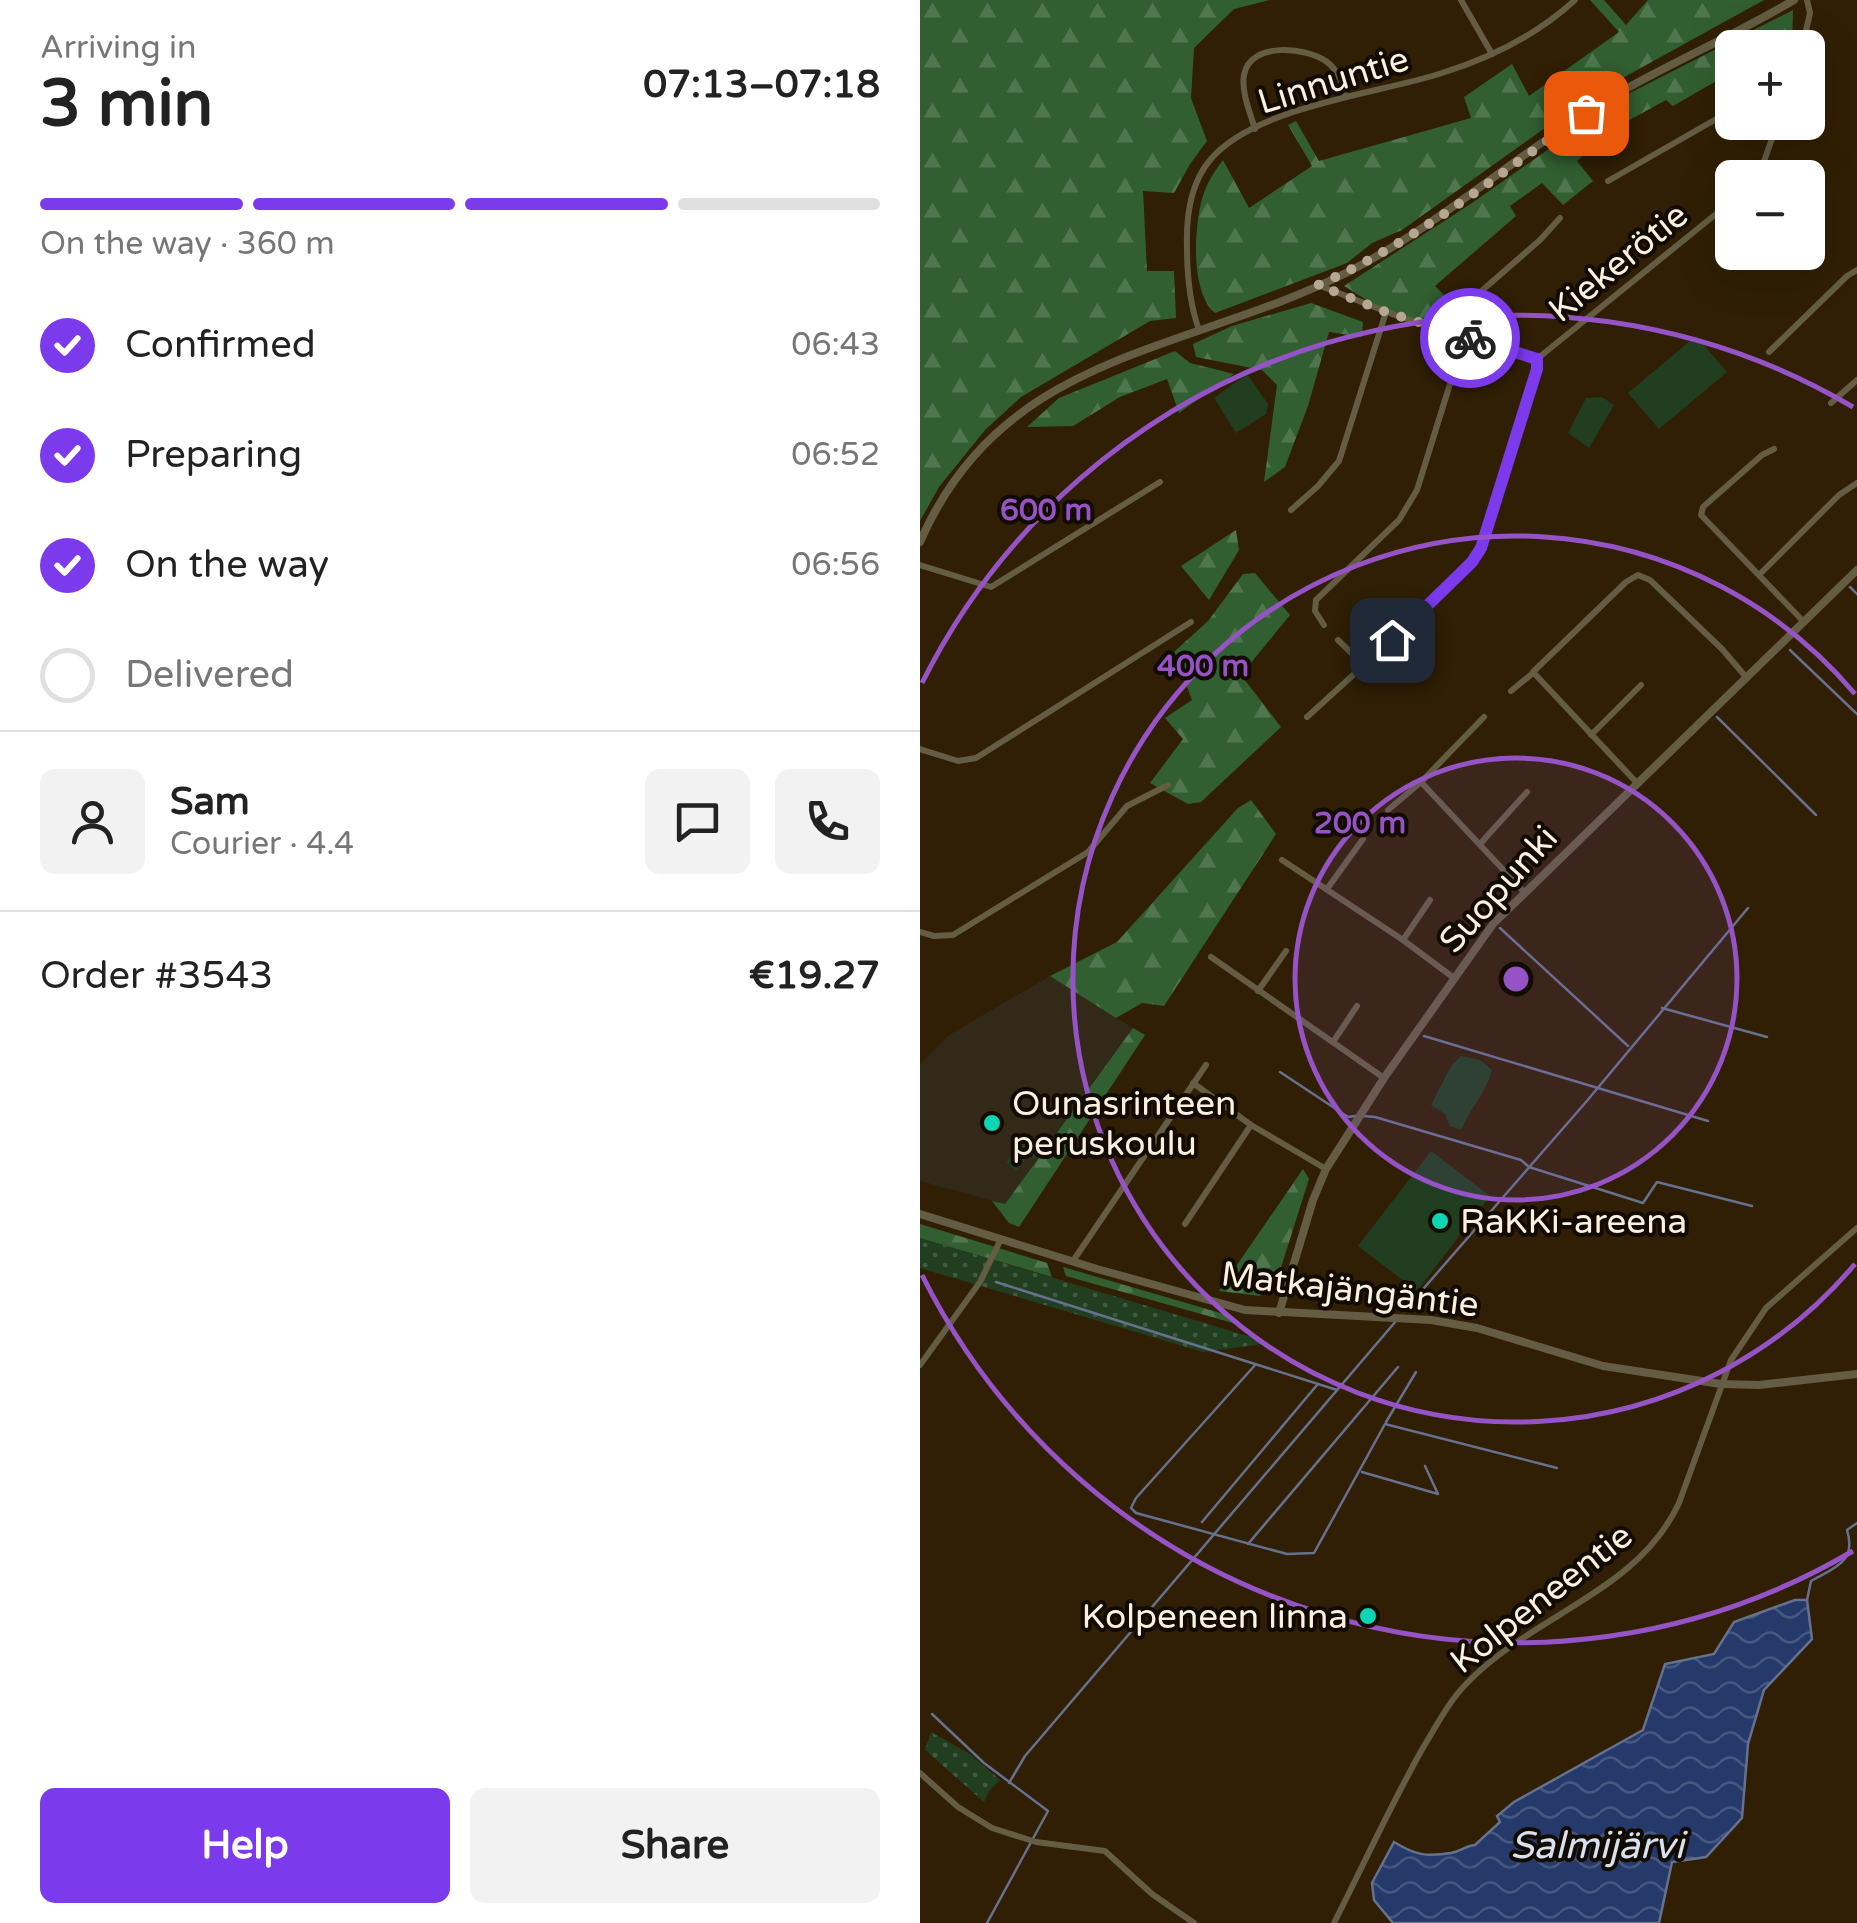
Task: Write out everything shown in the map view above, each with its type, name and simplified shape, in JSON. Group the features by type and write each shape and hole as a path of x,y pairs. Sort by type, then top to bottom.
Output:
{"street":[{"path":"1461,0 1492,54"},
{"name":"Linnuntie","path":"1199,330 1187,254 1189,210 1198,180 1210,160 1228,144 1291,114 1442,73 1492,54 1528,35 1575,0"},
{"path":"920,542 962,470 1023,410 1093,369 1348,272 1439,218 1609,99 1794,0"},
{"path":"1806,30 1810,13 1807,0"},
{"path":"1254,130 1243,77 1252,59 1260,54 1279,51 1318,57 1331,65 1346,97"},
{"path":"1608,181 1715,120"},
{"name":"Kiekerötie","path":"1307,718 1419,615 1481,548 1537,359 1715,216"},
{"path":"1324,625 1315,611 1316,600 1399,520 1417,490 1475,300 1482,289 1560,218"},
{"path":"1769,352 1857,270"},
{"path":"1318,285 1386,312 1537,359"},
{"path":"1291,510 1339,461 1386,312"},
{"path":"1831,402 1857,380"},
{"path":"1774,449 1762,455 1700,512 1804,621"},
{"path":"920,565 991,587 1160,482"},
{"path":"1760,574 1839,495 1857,483"},
{"name":"Suopunki","path":"1280,1313 1326,1169 1480,940 1857,570"},
{"path":"1511,691 1638,575 1650,580 1746,677"},
{"path":"920,749 958,761 976,758 1192,622"},
{"path":"1338,640 1364,665"},
{"path":"1533,672 1637,783"},
{"path":"1591,735 1640,685"},
{"path":"1388,810 1484,717"},
{"path":"1421,782 1525,893"},
{"path":"920,932 954,935 1088,852 1128,806 1168,786"},
{"path":"1480,844 1527,792"},
{"path":"1327,889 1363,839"},
{"path":"1282,860 1454,978"},
{"path":"1403,940 1430,900"},
{"path":"1258,991 1286,951"},
{"path":"1211,957 1384,1078"},
{"path":"1333,1042 1357,1006"},
{"path":"1073,1262 1206,1065"},
{"path":"1193,1083 1251,1125 1326,1169"},
{"path":"1185,1224 1251,1125"},
{"name":"Matkajängäntie","path":"920,1214 1212,1302 1280,1313 1430,1320 1476,1328 1603,1366 1721,1384 1759,1386 1857,1374"},
{"name":"Kolpeneentie","path":"1334,1923 1414,1764 1466,1683 1489,1662 1626,1572 1660,1536 1679,1502 1732,1360 1766,1308 1857,1228"},
{"path":"920,1365 980,1282 1001,1239"},
{"path":"920,1772 958,1807 992,1828 1032,1840 1105,1851 1152,1894 1194,1923"}],"shaded area":[{"name":"Ounasrinteen peruskoulu","path":"1050,976 1133,1028 1005,1204 920,1181 920,1064 949,1035"}],"green space":[{"path":"920,0 1270,0 1234,9 1194,48 1191,98 1207,141 1174,193 1143,191 1147,271 1174,271 1176,318 1150,321 1021,397 985,430 939,487 920,521"},
{"path":"1590,0 1604,0 1626,25 1648,0 1764,0 1590,96 1402,230 1372,243 1347,263 1215,313 1207,304 1198,277 1197,230 1205,191 1223,160 1249,208 1312,166 1288,125 1296,121 1319,161 1471,118 1464,97 1512,64 1529,96 1619,32"},
{"path":"1793,10 1792,30 1754,30"},
{"path":"1715,50 1715,82 1673,106 1666,100 1613,129 1577,161 1593,181 1563,205 1542,183 1510,206 1516,216 1435,286 1453,304 1467,307 1461,331 1386,312 1344,286 1472,203 1624,96"},
{"path":"1311,303 1363,322 1362,337 1329,332 1285,467 1264,482 1277,385 1262,370 1196,357 1193,344 1232,326"},
{"path":"1696,336 1727,372 1659,429 1628,393"},
{"path":"1175,351 1190,363 1234,374 1179,413 1167,379 1120,397 1073,426 1027,427 1059,398"},
{"path":"1247,374 1268,404 1266,414 1236,433 1214,398"},
{"path":"1602,397 1614,405 1589,448 1568,433 1586,398"},
{"path":"1236,530 1239,550 1209,600 1181,566"},
{"path":"1255,573 1290,615 1241,675 1281,727 1201,802 1188,804 1150,783 1183,739 1165,718 1192,700 1174,652 1208,621 1243,574"},
{"path":"1251,800 1276,834 1164,1006 1142,1003 1116,1018 1050,976 1117,942 1238,808"},
{"path":"1133,1028 1145,1035 1019,1227 1009,1223 992,1201 1005,1204"},
{"path":"1461,1056 1480,1060 1492,1070 1461,1130 1450,1126 1445,1114 1431,1105 1451,1066"},
{"path":"1027,1133 1045,1145 1036,1159 1028,1155 1017,1171 1006,1163"},
{"path":"1431,1151 1490,1196 1417,1291 1358,1246"},
{"path":"1303,1169 1309,1179 1278,1277 1260,1296 1219,1291"},
{"path":"920,1224 1047,1263 1052,1277 920,1238"},
{"path":"920,1238 1271,1343 1203,1352 920,1268"},
{"path":"1063,1267 1234,1317 1233,1323 1066,1276"},
{"path":"931,1732 970,1754 1000,1780 984,1802 925,1750"}],"water":[{"name":"Salmijärvi","path":"1795,1600 1807,1600 1812,1639 1764,1690 1748,1744 1742,1818 1706,1857 1672,1862 1659,1923 1393,1923 1374,1900 1372,1883 1394,1842 1428,1855 1475,1845 1500,1822 1497,1816 1514,1802 1643,1730 1665,1664 1714,1654 1734,1622"}],"waterway":[{"path":"1850,587 1857,594"},
{"path":"1790,650 1857,714"},
{"path":"1717,717 1816,815"},
{"path":"1404,1311 1748,908"},
{"path":"1500,928 1628,1046"},
{"path":"1662,1008 1767,1037"},
{"path":"1424,1036 1708,1121"},
{"path":"1280,1072 1348,1117 1355,1116"},
{"path":"1363,1116 1521,1160 1529,1167 1643,1203 1657,1182 1752,1206"},
{"path":"996,1282 1337,1390"},
{"path":"1009,1783 1025,1756 1396,1321"},
{"path":"1256,1364 1136,1498 1131,1508 1136,1513 1287,1554 1314,1553 1385,1424 1557,1468"},
{"path":"1248,1544 1398,1367"},
{"path":"1386,1422 1416,1372"},
{"path":"1202,1522 1317,1385"},
{"path":"1362,1472 1438,1494 1425,1466"},
{"path":"1807,1600 1811,1581 1846,1557 1847,1530 1857,1523"},
{"path":"932,1714 984,1763 1048,1811 987,1923"}],"way so far":[{"path":"1470,338 1386,312 1318,285 1348,272 1452,210 1586,113"}],"place":[{"name":"Ounasrinteen peruskoulu","path":"992,1123"},
{"name":"RaKKi-areena","path":"1440,1221"},
{"name":"Kolpeneen linna","path":"1368,1616"}],"route":[{"path":"1392,640 1472,562 1481,548 1537,369 1537,359 1470,338"}]}
